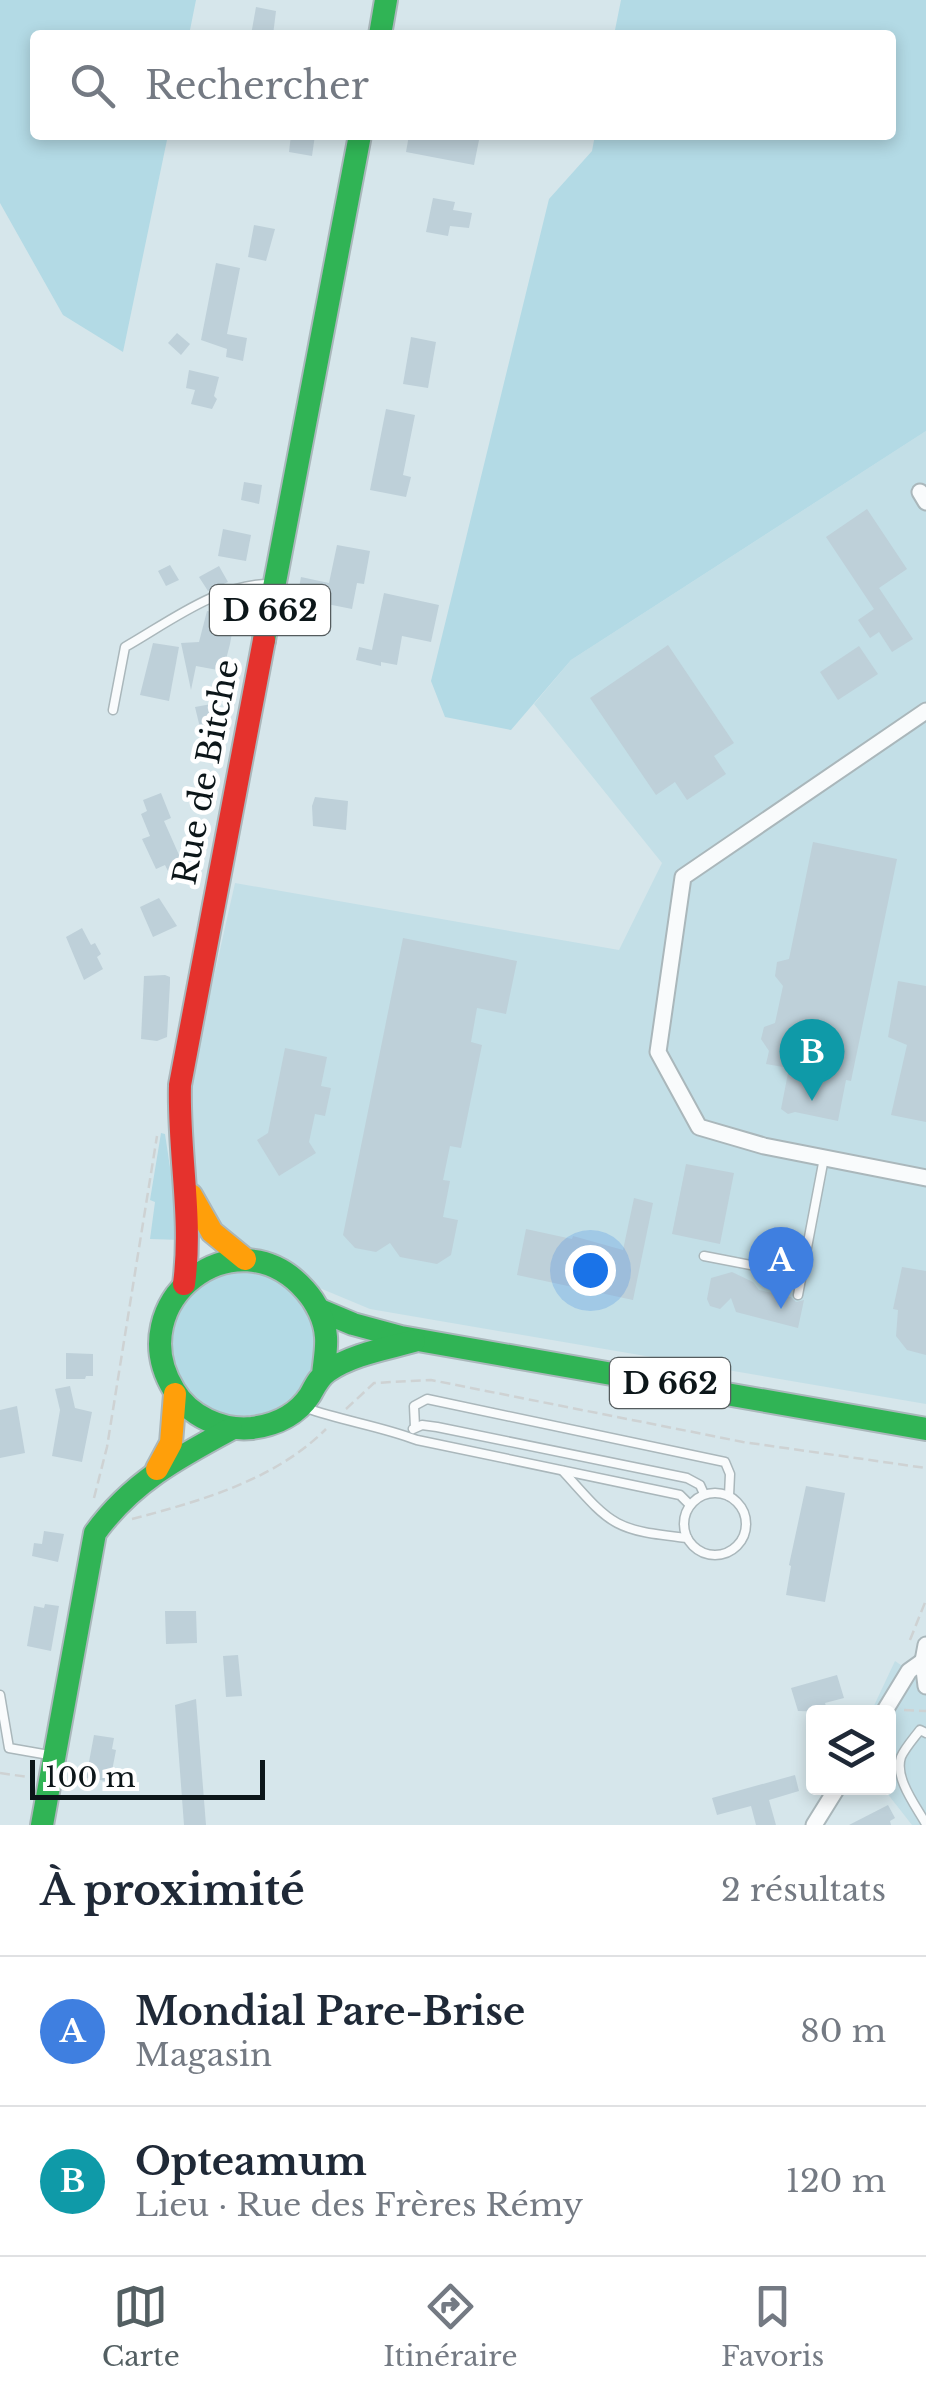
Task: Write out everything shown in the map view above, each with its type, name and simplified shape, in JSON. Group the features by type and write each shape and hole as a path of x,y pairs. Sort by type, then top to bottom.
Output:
{"main road":[{"path":"381,30 386,0"},
{"name":"Rue de Bitche","path":"186,1186 178,1130 180,1085 359,140"},
{"name":"D 662","path":"186,1186 212,1232 245,1260"},
{"name":"D 662","path":"184,1284 189,1246 186,1186"},
{"path":"245,1260 276,1266 304,1284 322,1311 328,1343 322,1376 302,1407 269,1426 231,1428 200,1417 175,1394 161,1363 159,1346 165,1312 184,1284 212,1266 245,1260"},
{"name":"D 662","path":"322,1311 353,1325 414,1341 450,1343 926,1429"},
{"name":"D 662","path":"322,1376 370,1354 414,1341"},
{"path":"157,1469 170,1443 175,1394"},
{"path":"42,1825 96,1533 114,1503 157,1469 231,1428"}],"street":[{"path":"926,710 682,878 658,1052 699,1127 764,1146 926,1178"},
{"path":"920,1651 926,1686"},
{"path":"888,1705 920,1651"},
{"path":"814,1825 833,1795"}],"lane":[{"path":"113,710 125,647 207,600 252,584 275,584"},
{"path":"798,1296 824,1158"},
{"path":"704,1256 802,1276"},
{"path":"408,1437 415,1427 414,1406 427,1400 725,1462 730,1474 729,1496"},
{"path":"302,1407 408,1437 680,1495 690,1505"},
{"path":"415,1427 436,1427 687,1478 700,1484 704,1494"},
{"path":"563,1471 605,1518 633,1532 687,1538"},
{"path":"704,1494 729,1496 746,1517 739,1544 732,1551 715,1556 698,1550 687,1538 684,1521 690,1505 704,1494"},
{"path":"0,1695 9,1748"},
{"path":"926,1733 920,1730 901,1757 900,1772 926,1824"},
{"path":"0,1731 9,1748"},
{"path":"9,1748 54,1756"}],"path":[{"path":"96,1533 90,1513 107,1447 158,1136"},
{"path":"920,1651 910,1636 926,1600"},
{"path":"896,1709 926,1711"},
{"path":"0,1773 50,1780"}],"shaded area":[{"path":"0,0 196,0 190,30 30,30 30,140 167,140 123,352 63,315 0,203"},
{"path":"621,0 926,0 926,431 571,660 511,730 445,717 431,681 549,199 592,151 594,140 896,140 896,30 615,30"},
{"path":"926,431 926,1404 370,1309 159,1221 235,883 619,950 662,863 534,704 571,660"},
{"path":"161,1133 165,1134 181,1240 150,1239 155,1202 150,1200"},
{"path":"243,1270 271,1275 295,1291 311,1315 316,1343 311,1371 295,1395 271,1411 243,1416 215,1411 191,1395 175,1371 170,1343 175,1315 191,1291 215,1275"},
{"path":"895,1661 926,1682 926,1825 912,1825 888,1795 896,1795 896,1705 874,1705"}],"building":[{"path":"256,7 276,11 274,30 252,30"},
{"path":"290,140 314,140 312,156 289,152"},
{"path":"408,140 479,140 474,165 406,152"},
{"path":"433,198 455,202 453,210 472,213 469,228 450,226 448,236 426,232"},
{"path":"254,225 275,229 266,261 248,257"},
{"path":"216,263 240,268 227,334 247,338 243,361 226,357 227,349 201,340"},
{"path":"177,333 190,344 181,355 168,343"},
{"path":"411,337 436,342 428,388 403,384"},
{"path":"189,370 219,377 212,409 191,404 195,390 186,388"},
{"path":"386,409 415,415 403,475 411,477 406,497 370,490"},
{"path":"244,482 262,485 259,504 241,500"},
{"path":"867,509 907,569 879,588 913,639 892,652 879,632 870,638 858,620 874,609 826,537"},
{"path":"223,529 251,535 246,561 218,556"},
{"path":"337,545 370,551 364,584 357,583 352,609 297,598 301,577 329,583"},
{"path":"170,565 179,580 166,586 158,571"},
{"path":"219,566 228,582 208,591 199,577"},
{"path":"384,593 439,605 431,642 402,636 397,665 356,660 359,647 372,650"},
{"path":"207,611 235,616 230,644 223,671 196,666 191,690 181,643 199,642"},
{"path":"153,643 179,647 169,701 140,695"},
{"path":"668,645 734,743 714,756 726,774 687,800 675,782 656,795 590,698"},
{"path":"859,646 878,674 838,700 820,672"},
{"path":"217,703 223,731 202,736 195,707"},
{"path":"161,793 171,818 164,821 183,864 168,871 165,865 156,869 142,839 150,836 141,814 147,811 143,800"},
{"path":"315,797 348,801 346,830 313,826"},
{"path":"813,842 897,859 851,1081 846,1080 838,1121 788,1114 781,1109 789,1068 766,1064 769,1051 761,1039 764,1027 775,1023 783,986 775,976 777,962 789,959"},
{"path":"159,898 177,926 153,937 140,907"},
{"path":"82,928 101,954 97,957 103,969 84,980 66,937"},
{"path":"403,938 517,961 506,1014 477,1008 471,1042 482,1045 461,1148 450,1146 443,1180 450,1181 443,1217 458,1220 451,1255 437,1264 400,1257 390,1243 376,1252 355,1248 343,1235"},
{"path":"144,976 170,977 167,1037 157,1041 141,1039"},
{"path":"898,981 926,986 926,1122 891,1115 907,1045 888,1037"},
{"path":"285,1048 327,1057 321,1086 331,1088 325,1116 315,1114 309,1142 316,1153 279,1176 257,1140 268,1133"},
{"path":"686,1164 734,1173 720,1244 672,1234"},
{"path":"634,1198 653,1203 633,1300 517,1275 526,1229 572,1239 573,1236 623,1250"},
{"path":"902,1267 926,1271 926,1355 907,1350 896,1336 898,1310 893,1309"},
{"path":"732,1272 753,1282 759,1290 791,1297 796,1302 804,1300 798,1328 736,1312 731,1298 720,1309 710,1306 707,1299 711,1278"},
{"path":"66,1353 93,1354 93,1376 66,1379"},
{"path":"70,1386 75,1408 92,1412 82,1462 52,1456 60,1410 55,1389"},
{"path":"17,1406 25,1453 0,1458 0,1410"},
{"path":"806,1486 845,1493 825,1602 786,1595"},
{"path":"44,1531 64,1534 58,1562 32,1556 34,1543 42,1544"},
{"path":"45,1604 59,1606 51,1651 27,1646 34,1606 44,1608"},
{"path":"165,1611 196,1611 197,1643 166,1644"},
{"path":"238,1655 242,1696 226,1697 223,1656"},
{"path":"837,1675 844,1698 826,1705 806,1705 806,1711 798,1711 791,1688"},
{"path":"196,1699 206,1825 184,1825 175,1705"},
{"path":"94,1735 114,1738 112,1749 116,1750 106,1781 86,1778"},
{"path":"795,1775 799,1791 769,1800 776,1825 756,1825 751,1806 717,1815 712,1798"},
{"path":"888,1805 895,1818 891,1825 849,1825"}],"traffic: fast":[{"path":"381,30 386,0"},
{"path":"264,640 359,140"},
{"path":"323,1375 326,1337 319,1312 305,1290 277,1268 248,1260 219,1264 193,1278 174,1299 162,1326 161,1357 180,1399 207,1420 241,1428 285,1418 305,1402 322,1376 338,1365 414,1341"},
{"path":"322,1311 401,1337 926,1429"},
{"path":"42,1825 95,1533 140,1486 174,1461 231,1429"}],"traffic: slow":[{"path":"191,1195 212,1232 245,1259"},
{"path":"157,1469 171,1443 175,1394"}],"traffic: jam":[{"path":"184,1284 187,1234 180,1085 264,640"}],"place":[{"name":"Opteamum","path":"812,1101"},
{"name":"Mondial Pare-Brise","path":"781,1309"}]}
